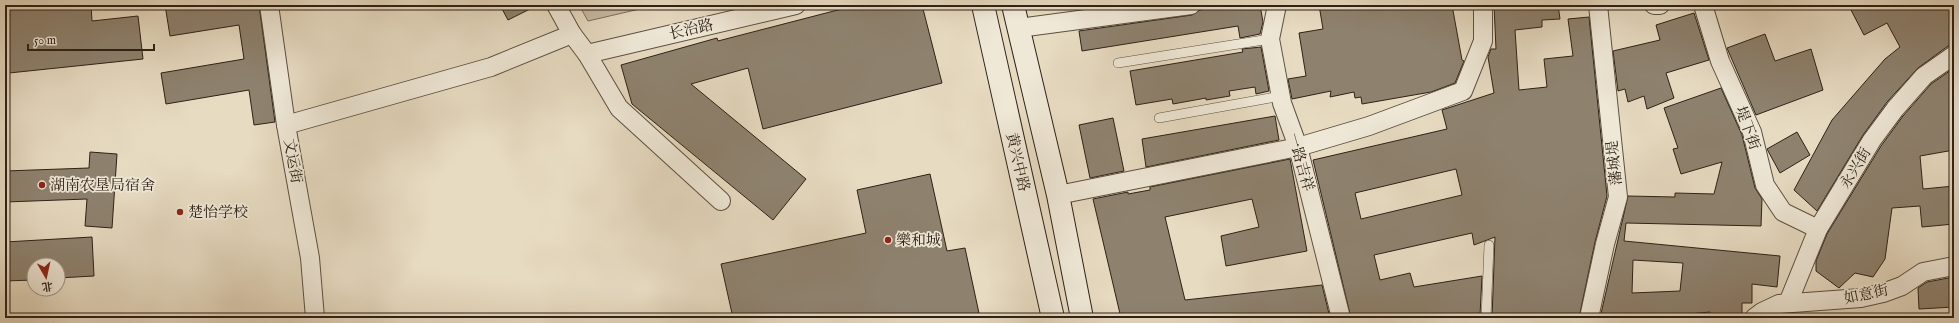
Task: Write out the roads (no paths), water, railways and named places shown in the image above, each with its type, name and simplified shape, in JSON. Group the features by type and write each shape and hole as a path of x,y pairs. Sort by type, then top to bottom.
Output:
{"main road":[{"name":"黄兴中路","path":"983,5 1053,318"},
{"name":"黄兴中路","path":"1013,5 1058,196 1082,318"}],"street":[{"name":"文运街","path":"269,5 286,125 310,258 315,318"},
{"path":"556,5 572,34 587,54 619,108 721,201"},
{"name":"长治路","path":"587,54 796,5"},
{"path":"1019,28 1191,5"},
{"name":"一路吉祥","path":"1277,5 1270,39 1281,96 1298,147 1341,318"},
{"path":"1058,196 1298,147 1369,126 1463,91 1483,41 1483,5"},
{"name":"藩城堤","path":"1589,318 1605,244 1618,197 1598,5"},
{"path":"1654,5 1660,5"},
{"name":"堤下街","path":"1703,5 1720,61 1752,132 1765,185 1783,212 1818,229"},
{"path":"286,125 491,67 572,34"},
{"name":"永兴街","path":"1788,303 1818,229 1872,140 1895,109 1924,76 1954,55"},
{"name":"如意街","path":"1754,318 1762,312 1779,304 1788,303 1807,310 1883,293 1902,286 1923,272 1954,266"}],"lane":[{"path":"1118,64 1270,39"},
{"path":"1160,118 1281,96"},
{"path":"1486,318 1489,245"}],"place":[{"name":"湖南农垦局宿舍","path":"42,185"},
{"name":"楚怡学校","path":"180,212"},
{"name":"樂和城","path":"888,240"}]}
